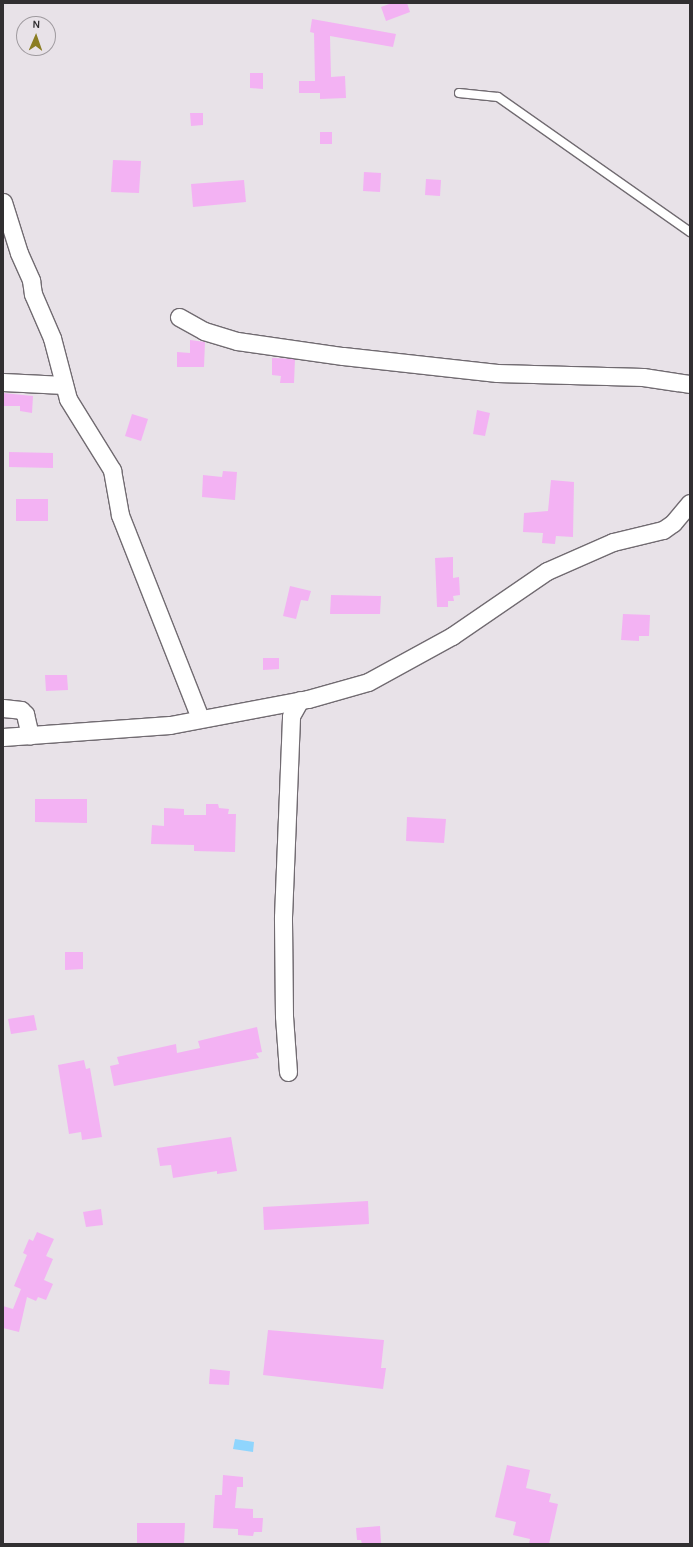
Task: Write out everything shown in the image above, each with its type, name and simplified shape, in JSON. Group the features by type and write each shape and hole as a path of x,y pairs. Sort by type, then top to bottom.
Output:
{"street":[{"path":"3,202 19,253 31,280 33,294 52,338 68,399 112,470 120,515 200,718"},
{"path":"179,317 204,331 237,341 320,353 497,373 643,377 690,384"},
{"path":"3,382 64,385"},
{"path":"3,737 164,726 300,700 348,689 382,677 452,636 547,571 613,542 663,530 678,519 690,503"},
{"path":"288,1072 284,1016 283,917 291,716 300,700"},
{"path":"3,708 21,710 25,714 30,735"}],"lane":[{"path":"459,93 498,97 690,232"}],"water":[{"path":"235,1439 254,1442 253,1452 233,1449"}],"building":[{"path":"392,3 407,3 410,12 386,21 381,7"},
{"path":"312,19 396,34 393,47 330,36 331,77 345,76 346,98 320,99 320,93 299,93 299,81 315,81 314,33 310,32"},
{"path":"250,73 263,73 263,89 250,88"},
{"path":"190,113 203,113 203,125 191,126"},
{"path":"320,132 332,132 332,144 320,144"},
{"path":"113,160 141,161 139,193 111,192"},
{"path":"364,172 381,173 380,192 363,191"},
{"path":"426,179 441,180 440,196 425,195"},
{"path":"244,180 246,202 193,207 191,184"},
{"path":"190,340 205,342 204,367 177,367 177,352 190,353"},
{"path":"272,358 295,359 294,383 280,383 281,376 272,375"},
{"path":"3,393 33,396 32,413 20,411 20,406 3,406"},
{"path":"477,410 490,413 485,436 473,434"},
{"path":"132,414 148,419 141,441 125,436"},
{"path":"9,452 53,453 53,468 9,467"},
{"path":"223,471 237,472 235,500 202,497 203,475 222,477"},
{"path":"551,480 574,482 573,537 556,536 555,544 542,543 543,533 523,532 524,513 548,511"},
{"path":"16,499 48,499 48,521 16,521"},
{"path":"453,557 453,578 459,577 460,595 453,596 454,601 448,601 448,607 437,607 435,558"},
{"path":"290,586 311,591 308,601 301,600 296,619 283,616"},
{"path":"331,595 381,596 380,614 330,614"},
{"path":"623,614 650,615 649,636 639,636 639,641 621,640"},
{"path":"263,658 279,658 279,669 263,670"},
{"path":"45,675 67,675 68,690 46,691"},
{"path":"35,799 87,799 87,823 35,822"},
{"path":"206,804 218,804 219,808 229,809 228,814 236,814 235,852 194,851 194,845 151,844 152,825 164,826 164,808 184,809 184,815 206,815"},
{"path":"407,817 446,819 444,843 406,841"},
{"path":"65,952 83,952 83,969 65,970"},
{"path":"34,1015 37,1030 11,1034 8,1019"},
{"path":"257,1027 262,1052 256,1053 259,1058 114,1086 110,1066 119,1064 117,1057 176,1044 177,1053 200,1048 198,1041"},
{"path":"84,1060 86,1069 90,1068 102,1137 82,1140 81,1132 69,1134 58,1065"},
{"path":"231,1137 237,1171 217,1174 217,1171 173,1178 171,1165 160,1166 157,1148"},
{"path":"368,1201 369,1224 264,1230 263,1207"},
{"path":"101,1209 103,1225 86,1227 83,1212"},
{"path":"37,1232 54,1239 46,1256 53,1259 44,1280 53,1284 46,1300 38,1297 36,1301 27,1297 19,1332 3,1328 3,1306 13,1309 21,1289 14,1286 27,1255 23,1253 29,1239 33,1241"},
{"path":"268,1330 384,1340 381,1368 386,1368 383,1389 263,1375"},
{"path":"210,1369 230,1371 229,1385 209,1384"},
{"path":"507,1465 530,1470 526,1488 551,1494 549,1502 558,1504 549,1544 529,1544 530,1539 513,1535 516,1522 495,1517"},
{"path":"223,1475 243,1477 243,1487 237,1487 235,1508 253,1509 253,1518 263,1518 262,1532 254,1532 253,1536 238,1535 238,1529 213,1528 215,1495 222,1495"},
{"path":"137,1523 185,1523 184,1544 137,1544"},
{"path":"380,1526 381,1543 362,1544 361,1540 357,1540 356,1528"}]}
